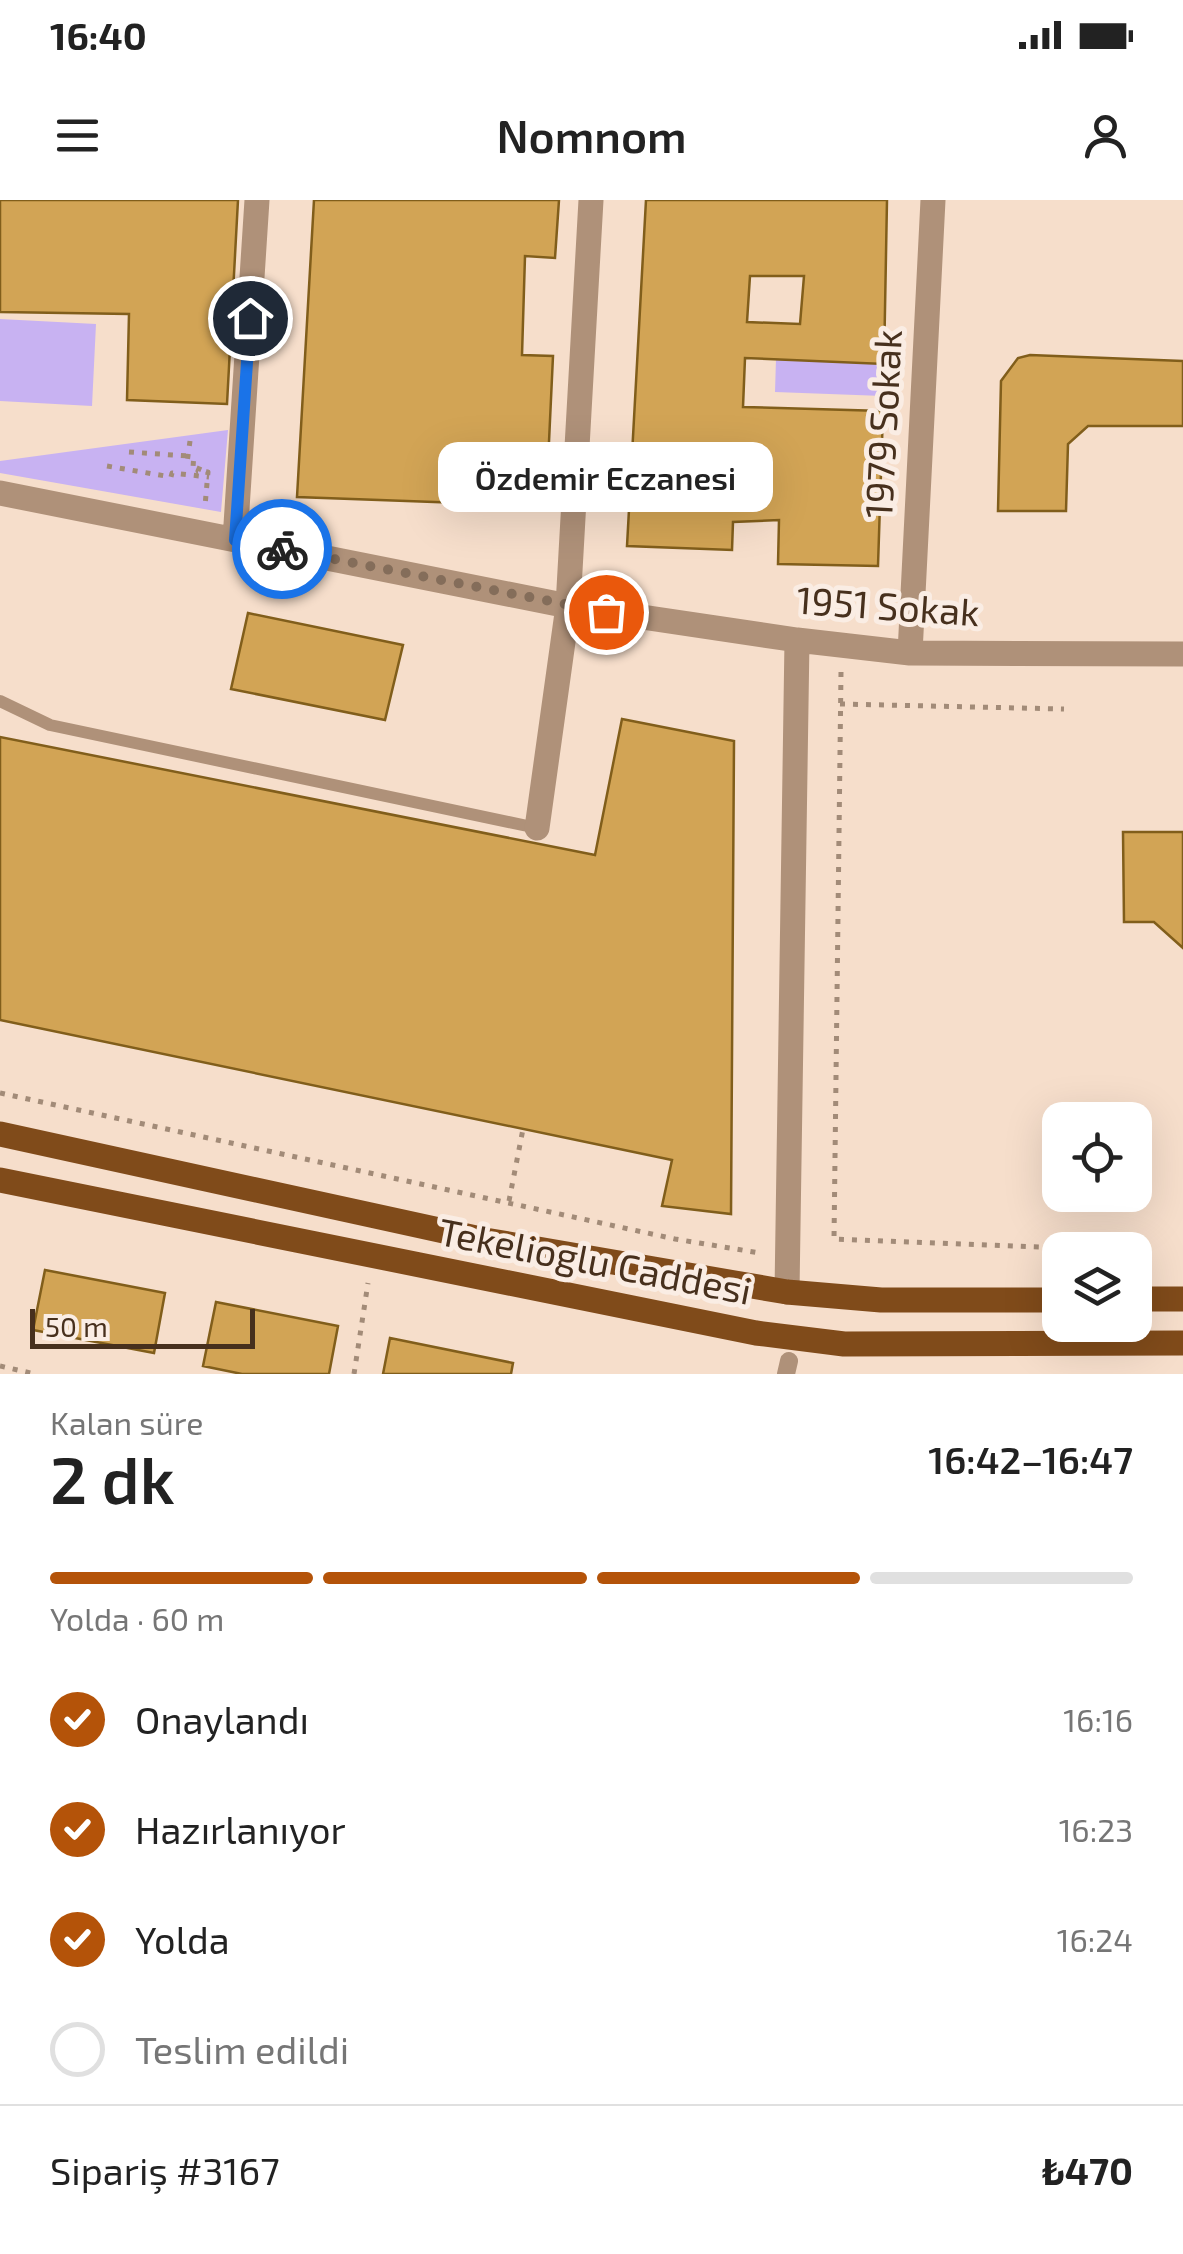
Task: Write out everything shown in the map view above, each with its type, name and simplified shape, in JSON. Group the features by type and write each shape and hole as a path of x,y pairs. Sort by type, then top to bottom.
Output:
{"main road":[{"name":"Tekelioglu Caddesi","path":"0,1134 485,1240 787,1292 881,1300 1042,1300"},
{"name":"Tekelioglu Caddesi","path":"0,1180 756,1333 844,1344 1183,1343"},
{"path":"1152,1299 1183,1299"}],"street":[{"path":"235,540 257,200"},
{"path":"537,828 568,606 591,200"},
{"name":"1979 Sokak","path":"910,653 933,200"},
{"name":"1951 Sokak","path":"0,493 568,606 798,640 910,653 1183,654"},
{"path":"787,1292 798,640"}],"lane":[{"path":"0,701 50,725 537,828"}],"path":[{"path":"190,441 187,463 201,464 198,471 208,472 204,510"},
{"path":"129,452 188,456"},
{"path":"107,466 171,477 173,455"},
{"path":"172,473 225,478"},
{"path":"841,657 834,1239 1042,1247"},
{"path":"840,704 1064,710"},
{"path":"0,1093 675,1239 787,1258"},
{"path":"508,1201 523,1129"},
{"path":"354,1374 368,1280"},
{"path":"0,1366 35,1374"}],"shaded area":[{"path":"0,319 96,324 92,406 0,401"},
{"path":"776,359 884,364 883,396 775,392"},
{"path":"228,430 221,512 0,473 0,461"}],"building":[{"path":"0,200 238,200 227,404 127,400 129,314 0,312"},
{"path":"314,200 559,200 555,258 525,256 522,355 553,356 546,506 297,497"},
{"path":"646,200 887,200 884,364 745,358 743,407 883,411 878,566 778,564 779,520 733,522 732,550 627,546","holes":["750,276 804,276 800,324 747,322"]},
{"path":"1030,355 1183,361 1183,426 1088,426 1068,444 1066,511 998,511 1001,381 1018,358"},
{"path":"248,613 403,645 385,720 231,689"},
{"path":"622,719 734,741 731,1214 662,1206 672,1160 0,1020 0,737 595,855"},
{"path":"1123,832 1183,832 1183,948 1154,922 1124,922"},
{"path":"45,1270 165,1293 154,1353 33,1330"},
{"path":"216,1302 338,1326 329,1374 242,1374 203,1366"},
{"path":"390,1338 513,1363 511,1374 383,1374"}],"way so far":[{"path":"282,549 606,612"}],"place":[{"name":"Özdemir Eczanesi","path":"606,612"}],"route":[{"path":"250,318 235,540 282,549"}]}
